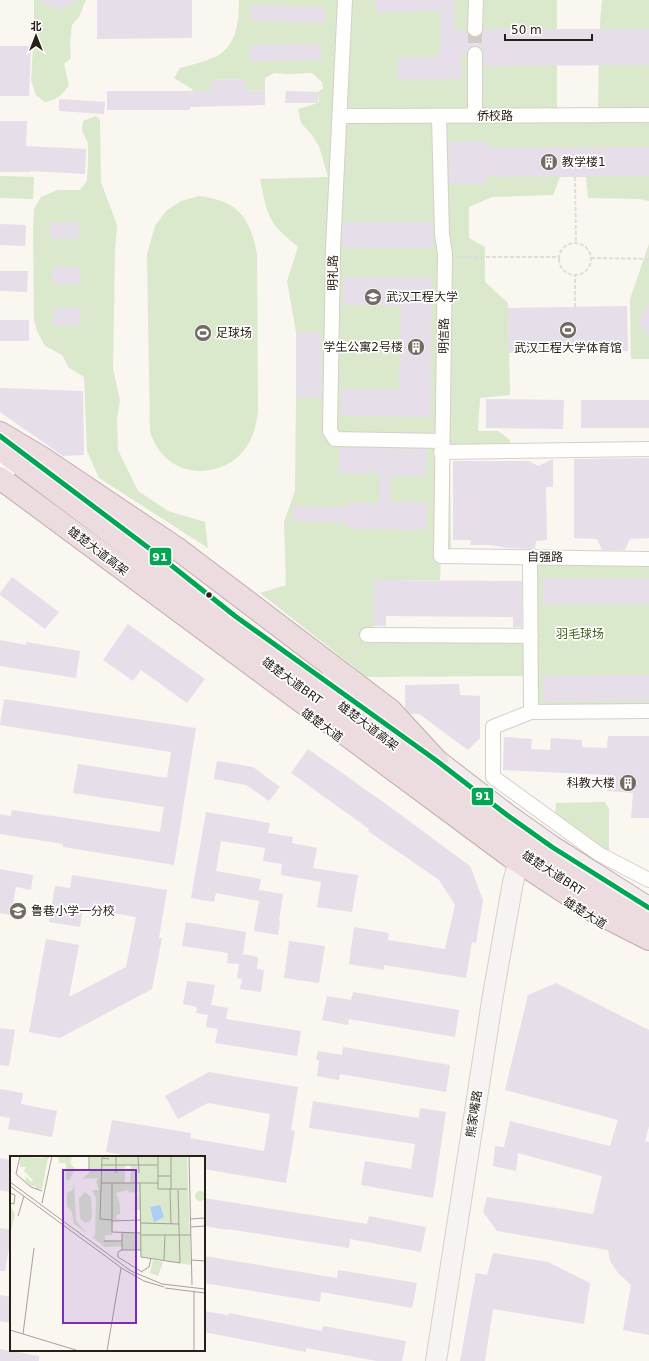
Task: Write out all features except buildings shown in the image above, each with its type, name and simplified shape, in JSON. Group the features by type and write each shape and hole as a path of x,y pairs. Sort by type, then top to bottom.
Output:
{"highway":[{"path":"0,435 42,458 179,550 390,710 437,761"},
{"name":"雄楚大道高架","path":"0,449 521,841 610,898 649,918"},
{"name":"雄楚大道高架","path":"10,479 510,856 592,910 649,939"}],"main road":[{"path":"0,435 162,558 234,616 437,761 507,815 552,847 649,908"},
{"name":"雄楚大道","path":"0,490 538,884 630,941 649,950"}],"street":[{"name":"明礼路","path":"345,0 333,249 330,431 335,439 442,446"},
{"path":"475,30 476,0"},
{"path":"475,54 475,116"},
{"name":"侨校路","path":"340,116 439,117 649,115"},
{"name":"明信路","path":"439,117 442,234 445,256 441,556"},
{"path":"442,446 649,449"},
{"name":"自强路","path":"441,556 649,559"},
{"path":"530,557 531,712"},
{"path":"367,635 531,636"},
{"path":"649,711 531,712 493,727 493,777 599,854 649,880"},
{"name":"熊家嘴路","path":"436,1361 493,995 513,882 517,868"}],"lane":[{"path":"0,465 10,479"}],"path":[{"path":"575,177 576,243"},
{"path":"570,243 576,243 587,248 591,258 589,266 581,274 569,273 564,270 561,266 559,257 565,246 570,243"},
{"path":"445,256 559,257"},
{"path":"591,258 649,259"},
{"path":"575,274 575,307"}],"green space":[{"path":"34,0 86,0 79,17 72,25 70,42 71,58 64,64 69,85 59,96 53,100 45,102 36,95 31,80 34,34"},
{"path":"239,0 557,0 557,116 598,115 599,43 602,0 649,0 649,201 640,199 588,198 586,177 560,177 553,195 492,197 469,207 469,238 485,247 485,282 508,303 510,395 480,398 478,431 498,431 510,440 509,451 450,452 451,556 441,556 440,580 374,580 374,626 367,635 366,642 523,642 523,676 367,677 260,593 286,585 284,522 295,491 296,398 296,332 287,281 298,247 281,232 272,221 266,206 260,179 328,177 319,146 301,123 298,109 318,103 319,101 318,92 323,88 322,82 312,73 274,73 265,78 265,90 245,91 245,79 211,80 211,91 194,92 192,89 174,78 180,68 215,57 228,47 237,25"},
{"path":"96,116 100,120 101,182 117,225 115,252 113,369 120,400 117,419 118,450 138,491 168,511 205,522 208,548 99,478 87,451 84,377 69,368 62,355 45,346 37,331 34,319 34,209 41,197 58,190 80,190 87,181 88,143 82,131 83,121"},
{"path":"0,176 34,177 33,199 0,198"},
{"name":"足球场","path":"199,196 224,202 240,213 250,230 257,254 258,412 255,427 248,445 237,458 217,469 205,471 194,471 182,468 172,463 163,455 153,440 150,431 147,254 155,226 166,211 181,201"},
{"path":"649,244 649,359 631,359 630,299"},
{"name":"羽毛球场","path":"530,557 649,559 649,711 531,712"},
{"path":"605,802 609,809 609,854 555,817 556,803"}],"tunnel":[{"path":"475,29 475,54"}],"transit line":[{"name":"91","path":"0,436 162,558 235,616 437,761 507,815 552,847 649,908"}],"place":[{"name":"教学楼1","path":"549,162"},
{"name":"武汉工程大学","path":"373,297"},
{"name":"武汉工程大学体育馆","path":"568,330"},
{"name":"足球场","path":"203,333"},
{"name":"学生公寓2号楼","path":"416,347"},
{"name":"科教大楼","path":"628,783"},
{"name":"鲁巷小学一分校","path":"18,911"}]}
